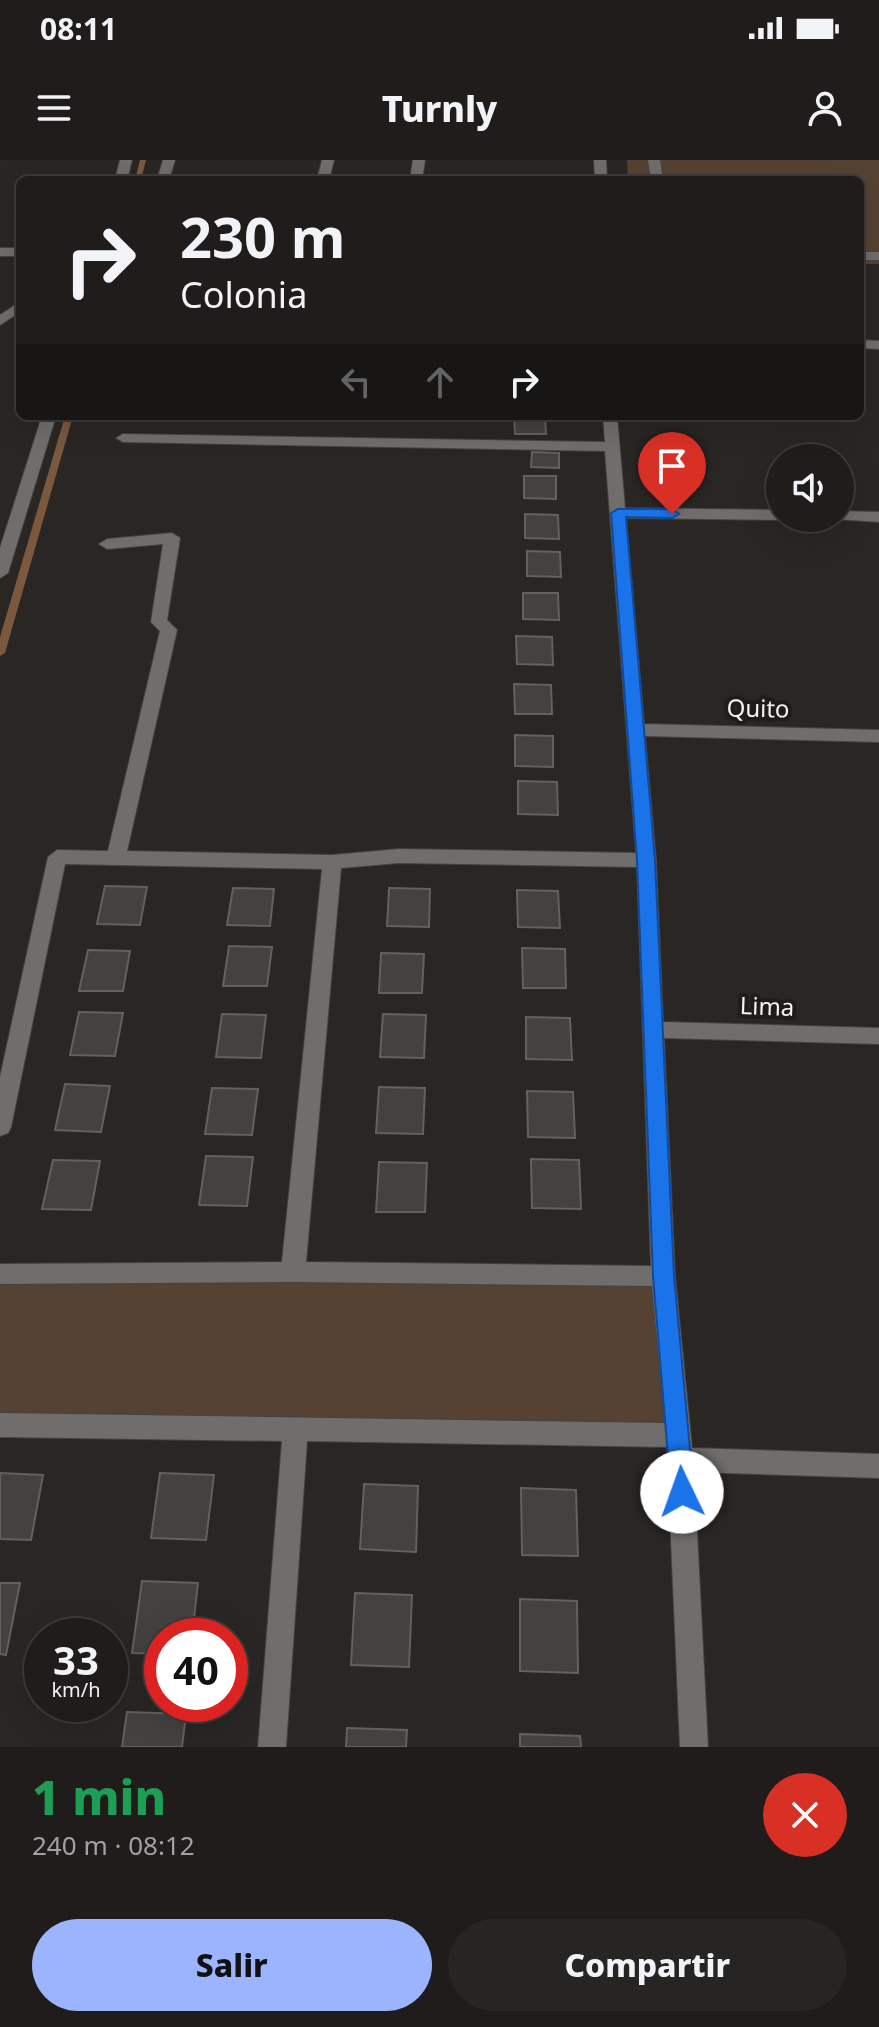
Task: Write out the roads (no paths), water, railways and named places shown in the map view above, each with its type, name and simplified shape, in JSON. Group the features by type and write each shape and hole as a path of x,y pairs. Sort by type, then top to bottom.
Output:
{"street":[{"path":"0,573 48,420"},
{"path":"610,420 646,860 663,1276 680,1448 694,1747"},
{"path":"123,438 611,447"},
{"path":"618,513 766,515"},
{"path":"854,516 879,517"},
{"path":"107,544 172,538 159,622 169,630 116,858"},
{"name":"Quito","path":"636,730 879,736"},
{"path":"0,1127 57,857 332,862 399,856 646,860"},
{"path":"293,1272 332,862"},
{"name":"Lima","path":"653,1030 879,1036"},
{"path":"0,1274 293,1272 663,1276"},
{"path":"0,1425 295,1428 680,1448 879,1466"},
{"path":"272,1747 295,1428"}],"waterway":[{"path":"139,176 143,160"},
{"path":"0,653 68,420"}]}
